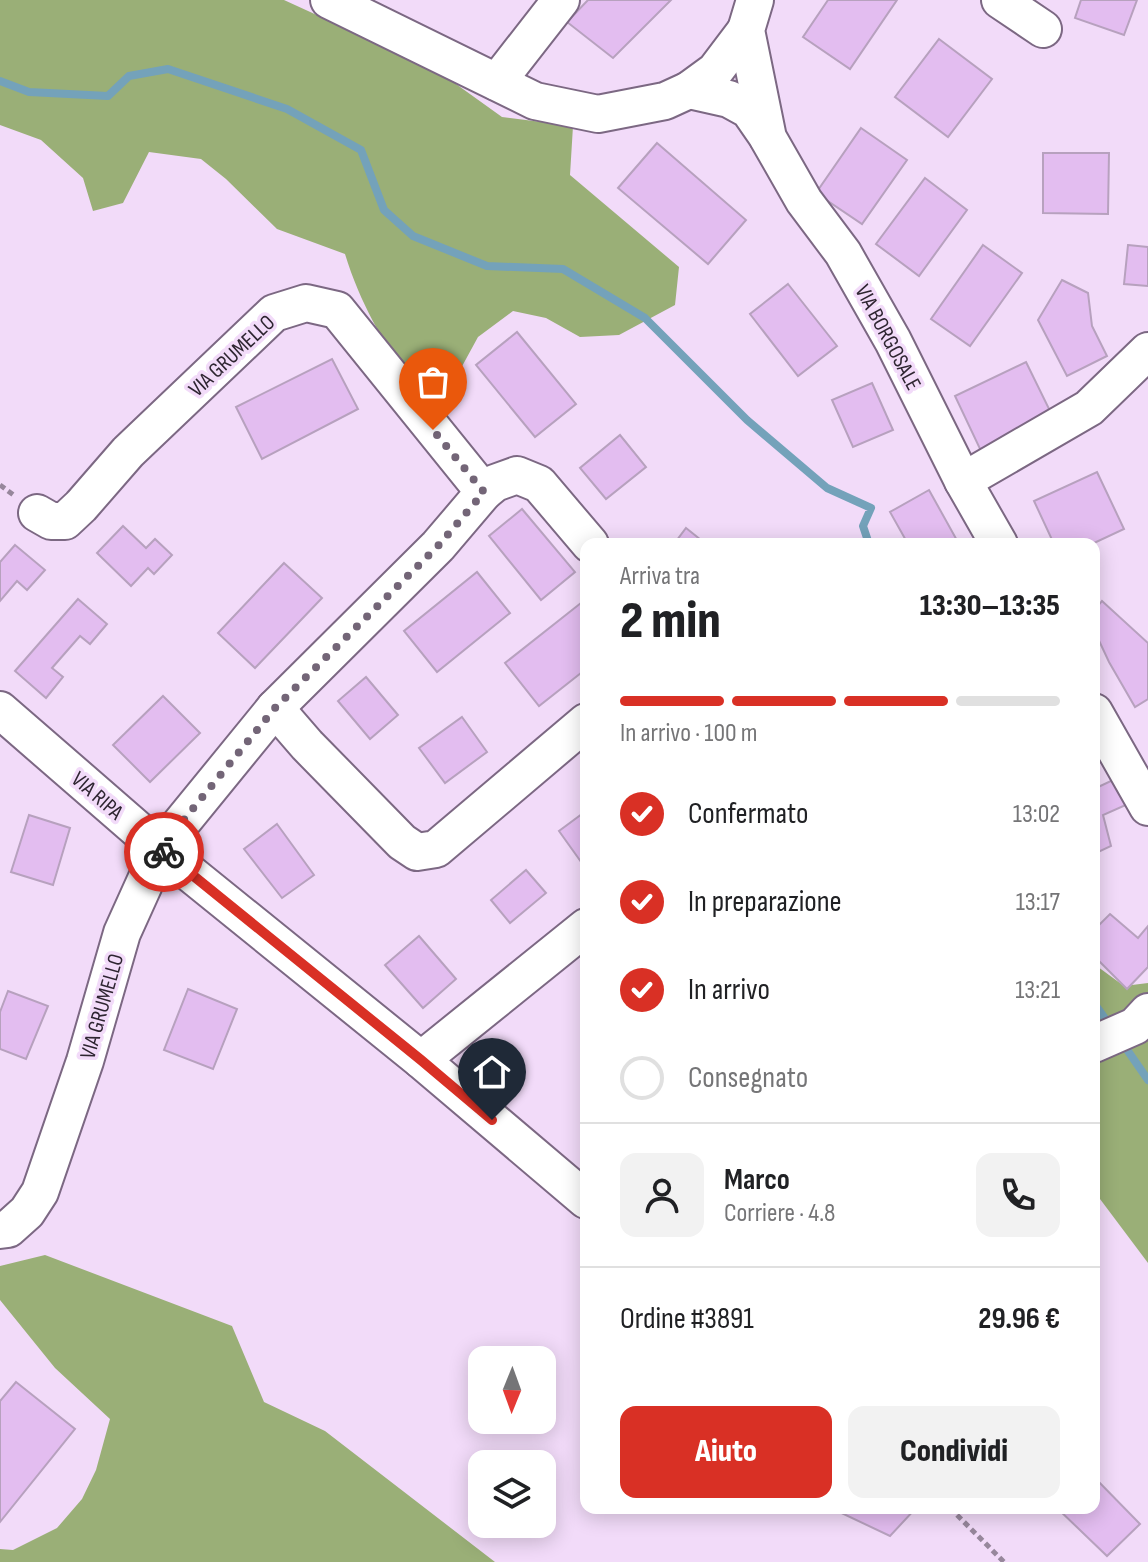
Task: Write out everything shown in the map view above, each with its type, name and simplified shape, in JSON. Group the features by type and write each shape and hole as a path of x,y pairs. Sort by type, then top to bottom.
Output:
{"street":[{"path":"329,0 535,101 598,114 665,101 689,90 715,71 751,15"},
{"path":"497,82 561,0"},
{"path":"1000,0 1043,29"},
{"name":"VIA BORGOSALE","path":"751,15 768,138"},
{"name":"VIA BORGOSALE","path":"689,90 729,99 749,110 804,201 843,253 893,341 963,481 996,538"},
{"name":"VIA GRUMELLO","path":"37,513 51,521 65,521 128,452 274,313 306,303 337,310 484,492"},
{"path":"963,481 1089,408 1148,351"},
{"name":"VIA GRUMELLO","path":"0,1230 8,1229 27,1212 40,1192 85,1061 122,933 160,849 275,708 438,546 495,483 517,475 539,484 585,538"},
{"path":"275,708 370,810 402,842 417,852 436,849 580,727"},
{"name":"VIA RIPA","path":"0,710 160,849 421,1060 580,1195"},
{"path":"1100,723 1148,807"},
{"path":"421,1060 580,932"},
{"path":"1100,1041 1141,1019"}],"path":[{"path":"956,1514 1004,1562"}],"green space":[{"path":"0,0 284,0 449,79 502,117 573,126 570,175 679,267 675,305 619,335 580,337 546,318 513,311 478,337 454,381 412,384 373,322 345,254 277,229 201,159 149,152 123,203 93,211 83,178 41,140 0,125"},
{"path":"1100,968 1124,986 1148,983 1148,1263 1100,1199"},
{"path":"45,1255 232,1326 264,1402 325,1431 495,1562 0,1562 0,1549 13,1550 57,1528 82,1499 96,1470 110,1419 55,1368 0,1300 0,1266"}],"building":[{"path":"588,0 671,0 613,58 567,22"},
{"path":"828,0 897,0 850,69 803,37"},
{"path":"1081,0 1137,0 1124,35 1075,18"},
{"path":"939,39 992,79 948,137 895,97"},
{"path":"861,128 907,160 862,224 816,193"},
{"path":"657,143 746,220 708,264 618,188"},
{"path":"1043,153 1109,153 1108,214 1043,213"},
{"path":"925,178 967,210 919,276 876,244"},
{"path":"983,245 1022,273 970,346 931,319"},
{"path":"1128,245 1148,247 1148,286 1124,284"},
{"path":"1062,280 1088,293 1092,326 1107,356 1067,376 1038,320"},
{"path":"788,284 837,346 798,376 750,314"},
{"path":"517,332 576,404 535,437 476,365"},
{"path":"332,359 358,409 262,459 236,407"},
{"path":"1026,362 1053,417 981,451 955,396"},
{"path":"872,383 893,430 853,447 832,400"},
{"path":"620,435 646,467 606,499 580,468"},
{"path":"1097,472 1124,529 1100,540 1051,538 1034,501"},
{"path":"929,490 956,538 905,538 890,512"},
{"path":"522,509 575,572 541,600 489,536"},
{"path":"123,526 146,548 155,539 172,555 154,574 148,568 131,586 97,553"},
{"path":"686,528 698,538 678,538"},
{"path":"15,545 45,570 27,590 17,581 0,601 0,562"},
{"path":"284,563 322,598 255,668 218,633"},
{"path":"477,572 510,613 437,672 404,631"},
{"path":"78,599 107,624 90,644 80,636 52,668 63,677 46,698 15,671"},
{"path":"1102,601 1148,643 1148,699 1135,707 1100,643"},
{"path":"580,604 580,674 539,706 505,663"},
{"path":"366,677 398,715 370,739 338,701"},
{"path":"163,696 200,733 150,782 113,745"},
{"path":"462,717 487,752 445,783 419,748"},
{"path":"1115,779 1128,804 1103,815 1111,846 1100,851 1100,786"},
{"path":"29,815 70,828 53,885 11,872"},
{"path":"580,815 580,860 559,831"},
{"path":"277,824 314,875 282,898 244,849"},
{"path":"526,870 546,893 510,923 491,900"},
{"path":"1110,914 1138,938 1148,926 1148,967 1127,989 1100,962 1100,924"},
{"path":"419,936 456,979 423,1008 385,965"},
{"path":"188,989 237,1009 213,1069 164,1050"},
{"path":"8,991 48,1006 26,1059 0,1049 0,1012"},
{"path":"16,1382 75,1429 0,1522 0,1401"},
{"path":"1100,1483 1140,1524 1107,1556 1063,1514 1100,1514"},
{"path":"844,1514 910,1514 890,1536"}],"waterway":[{"path":"0,81 29,92 108,96 129,76 168,69 287,109 361,150 384,210 413,236 487,266 563,269 645,318 747,420 827,488 871,508 863,526 867,538"},
{"path":"1100,1011 1111,1027"},
{"path":"1121,1041 1148,1080"}],"way so far":[{"path":"164,852 160,849 275,708 438,546 484,492 433,430"}],"route":[{"path":"164,852 492,1120"}]}
